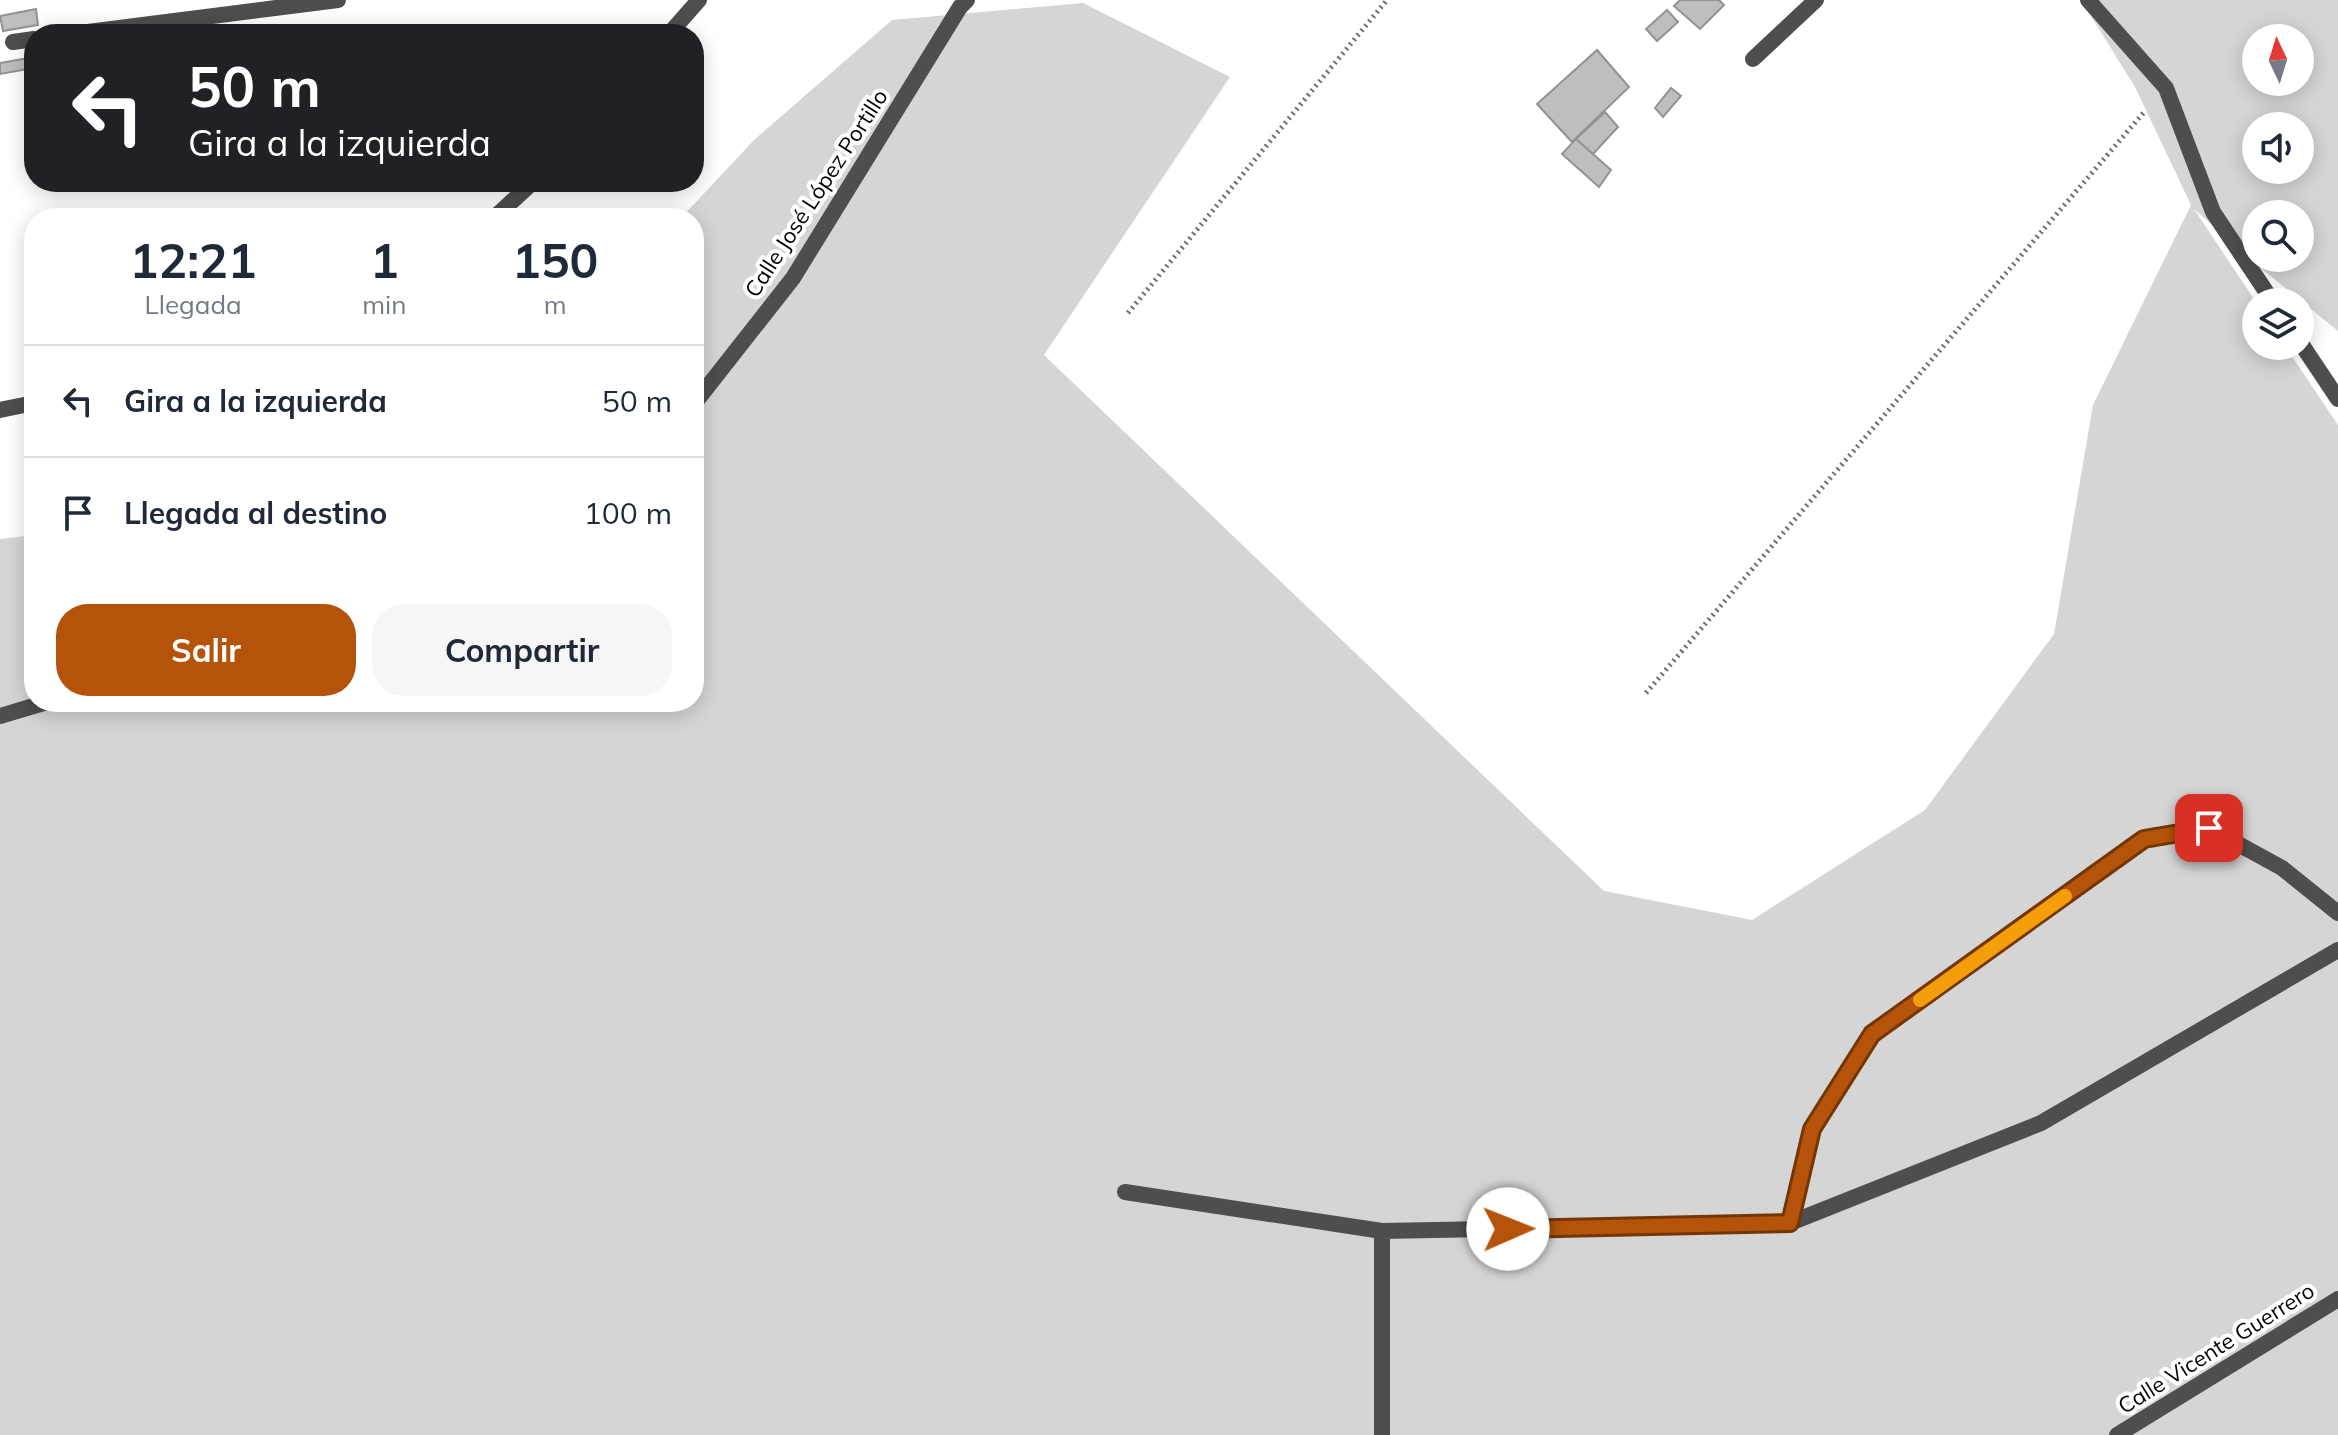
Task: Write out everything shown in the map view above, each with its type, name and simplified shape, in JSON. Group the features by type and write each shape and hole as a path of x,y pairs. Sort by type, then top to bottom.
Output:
{"street":[{"path":"150,24 338,0"},
{"path":"678,24 699,0"},
{"name":"Calle José López Portillo","path":"704,391 793,278 967,0"},
{"path":"1753,59 1816,0"},
{"path":"2088,0 2166,88 2213,212 2264,288"},
{"path":"13,42 24,40"},
{"path":"505,208 522,192"},
{"path":"2312,360 2338,399"},
{"path":"0,410 24,405"},
{"path":"0,716 24,709"},
{"path":"1790,1223 1812,1129 1872,1034 2144,839 2209,828 2282,868 2338,913"},
{"path":"1125,1192 1382,1231 1790,1223 2041,1123 2338,950"},
{"path":"1382,1231 1382,1435"},
{"name":"Calle Vicente Guerrero","path":"2117,1435 2338,1299"}],"path":[{"path":"1128,313 1387,0"},
{"path":"1646,693 2166,88"}],"shaded area":[{"path":"2081,0 2338,0 2338,331 2314,311 2314,288 2285,288 2266,272 2314,272 2314,200 2242,200 2242,252 2194,209 2247,288 2242,288 2242,360 2294,360 2338,425 2338,1435 0,1435 0,539 24,536 24,712 704,712 704,208 690,208 754,140 892,20 1083,3 1230,77 1044,355 1604,891 1752,920 1925,810 2054,634 2093,405 2191,205 2135,87"}],"building":[{"path":"1680,0 1719,0 1724,5 1700,29 1674,6"},
{"path":"36,9 38,24 24,24 24,27 3,31 0,16"},
{"path":"1667,10 1678,22 1657,41 1646,29"},
{"path":"1597,50 1629,87 1572,142 1537,104"},
{"path":"24,59 24,70 0,74 0,63"},
{"path":"1671,88 1681,96 1663,117 1655,108"},
{"path":"1605,112 1618,127 1593,154 1576,139"},
{"path":"1576,139 1611,170 1599,187 1562,154"}],"slow traffic":[{"path":"1920,1000 2065,896"}],"route":[{"path":"1508,1229 1790,1223 1812,1129 1872,1034 2144,839 2209,828"}]}
